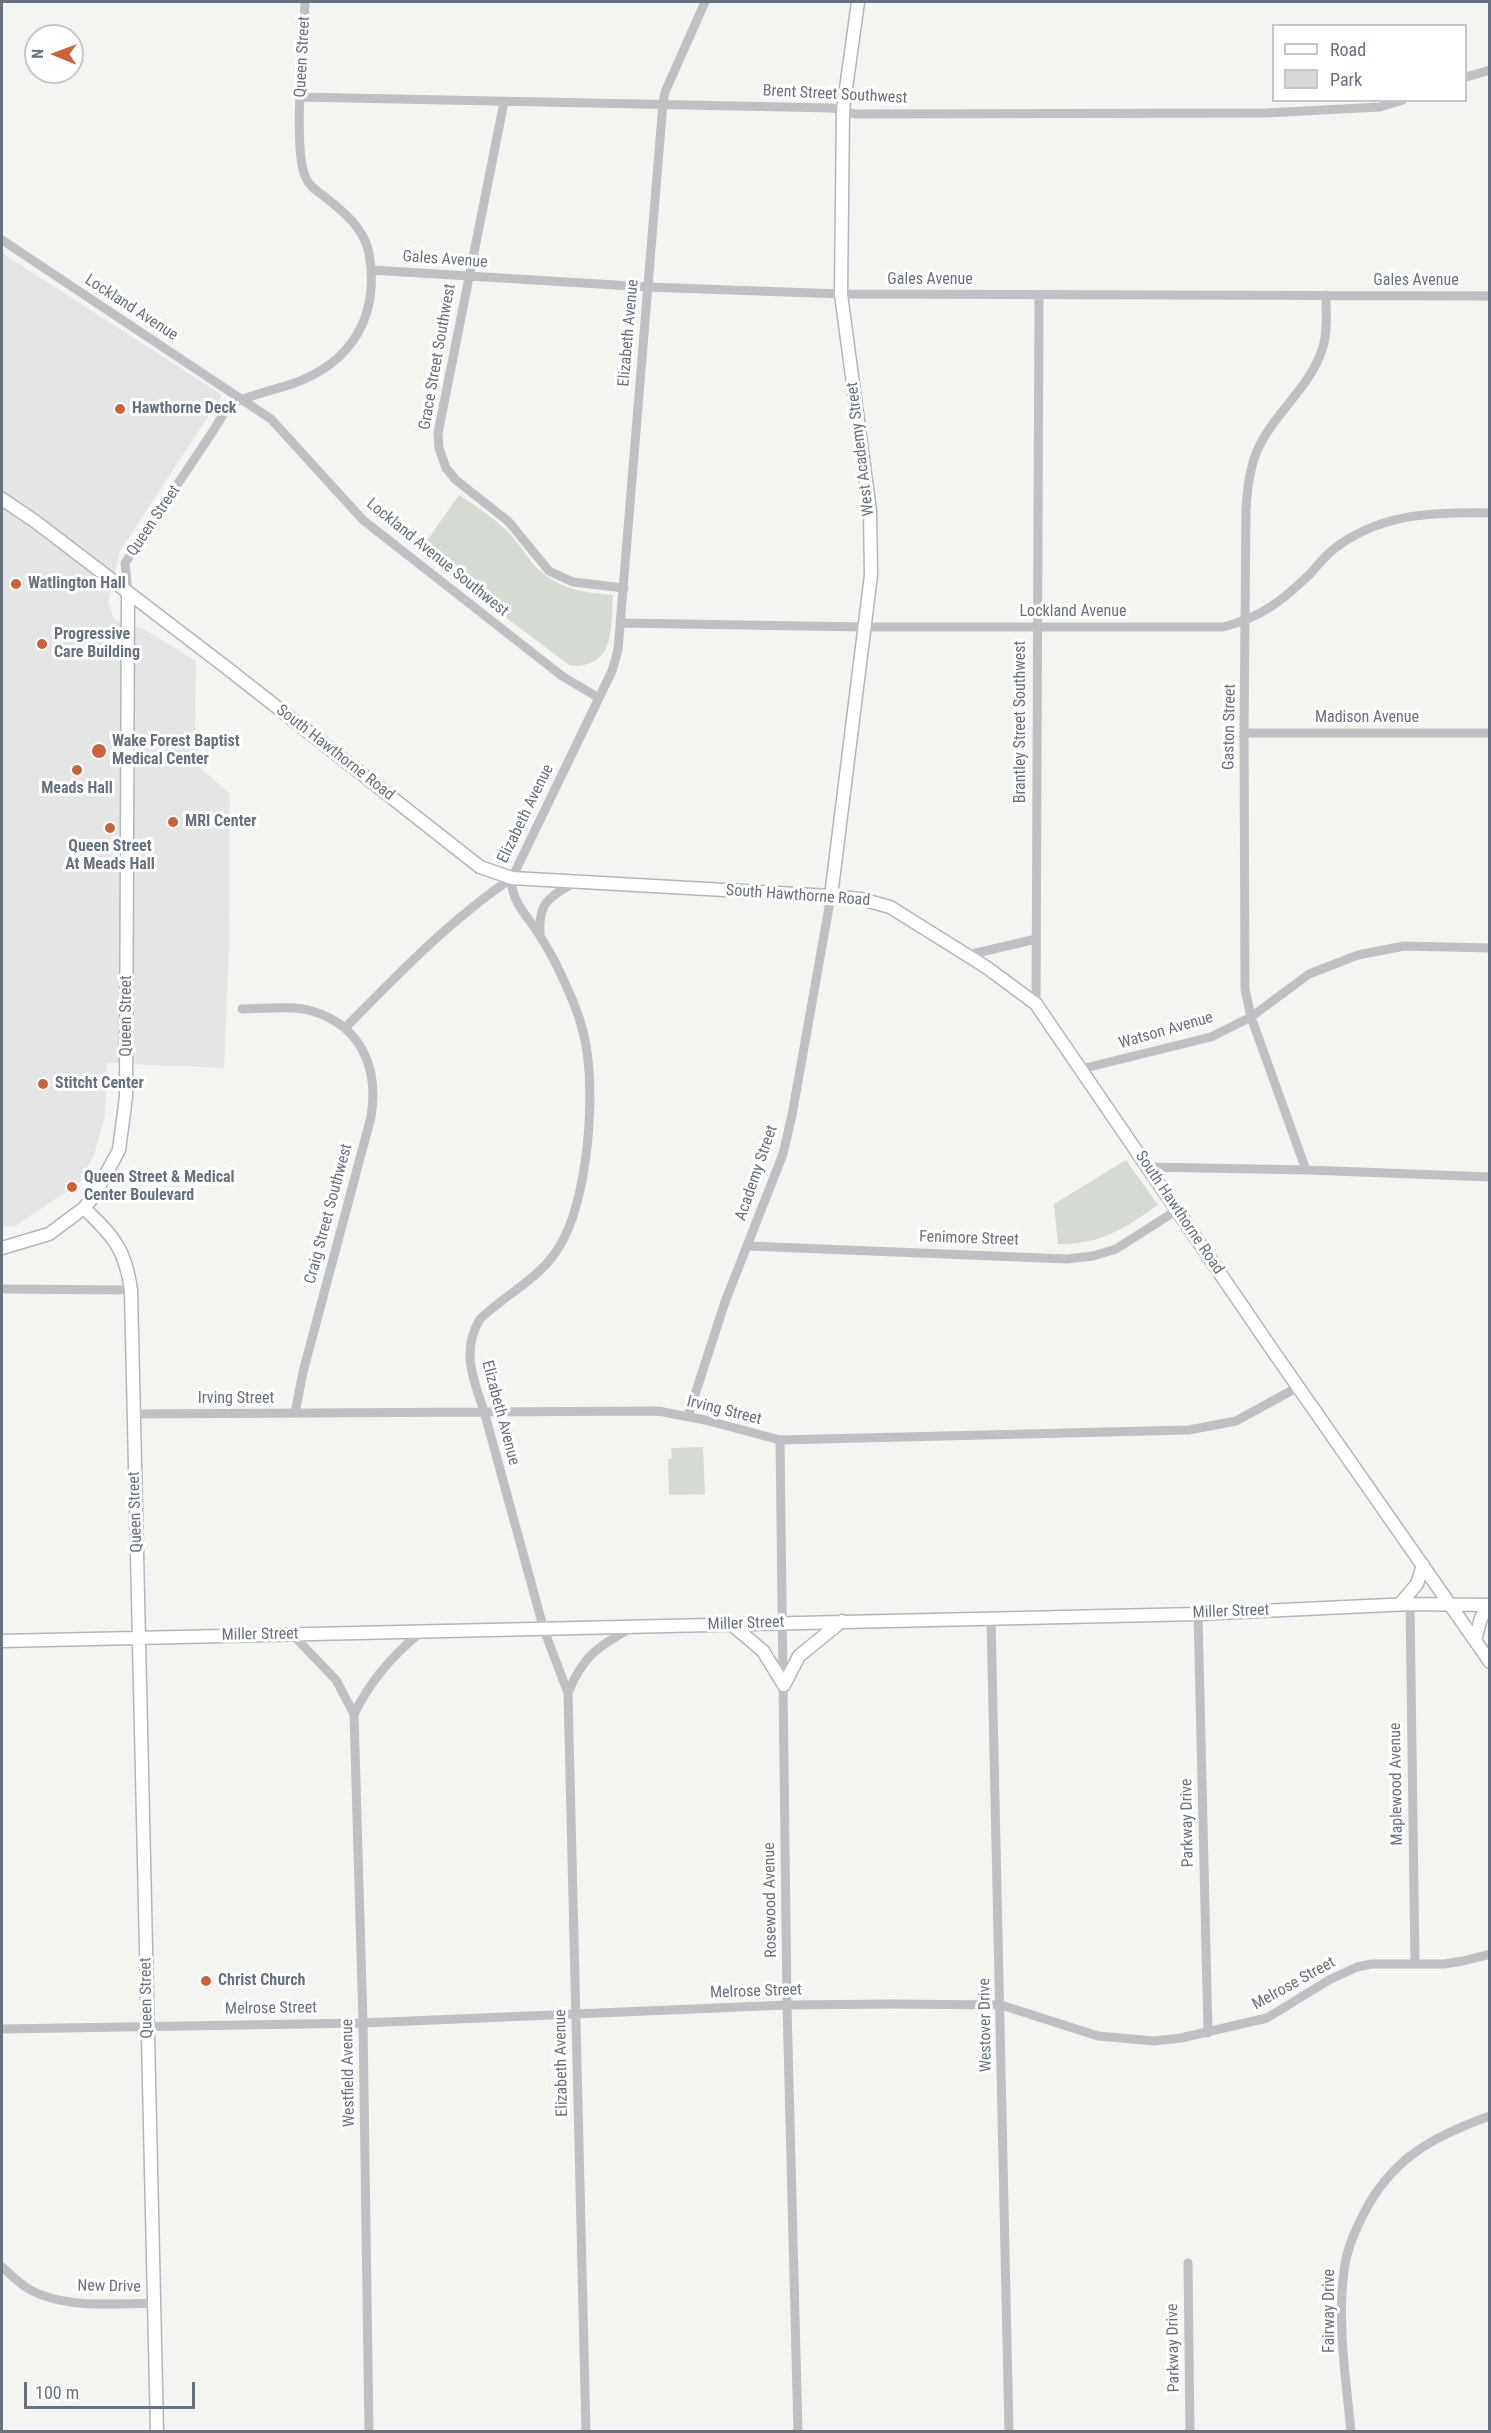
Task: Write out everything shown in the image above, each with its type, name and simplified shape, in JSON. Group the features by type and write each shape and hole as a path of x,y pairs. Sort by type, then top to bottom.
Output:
{"main road":[{"name":"West Academy Street","path":"831,896 871,575 870,511 841,294 843,110 858,2"},
{"name":"South Hawthorne Road","path":"2,499 36,522 227,668 480,867 512,878 869,900 890,907 968,955 1036,1005 1490,1662"},
{"name":"Queen Street","path":"128,592 126,1097 119,1150 94,1196 84,1208 118,1243 127,1267 131,1290 157,2432"},
{"path":"2,1248 48,1234 84,1208"},
{"path":"1405,1604 1415,1587 1423,1565"},
{"name":"Miller Street","path":"2,1641 1198,1614 1405,1604 1489,1605"},
{"path":"1475,1640 1481,1618 1489,1605"},
{"path":"784,1685 799,1656 842,1621"},
{"path":"731,1624 763,1651 784,1685"}],"street":[{"name":"Queen Street","path":"128,592 125,563 231,405 300,381 328,368 353,343 367,313 371,270 368,250 359,229 339,208 313,188 306,178 300,157 300,97 305,2"},
{"name":"Elizabeth Avenue","path":"586,2432 568,1693 544,1630 470,1364 470,1343 475,1328 491,1308 532,1276 554,1254 573,1212 585,1161 589,1113 587,1052 574,1001 540,937 516,899 511,889 512,878 612,671 618,650 663,103 665,92 705,2"},
{"path":"1467,77 1490,70"},
{"name":"Brent Street Southwest","path":"300,97 832,108 855,114 1266,113 1380,107 1396,102"},
{"name":"Grace Street Southwest","path":"504,102 438,433 439,448 446,468 456,480 509,522 549,571 573,582 624,588"},
{"name":"Lockland Avenue","path":"2,240 245,400"},
{"name":"Gales Avenue","path":"371,270 648,287 841,294 1490,296"},
{"name":"Gaston Street","path":"1306,1170 1251,1017 1245,989 1246,510 1252,464 1266,436 1297,394 1317,363 1323,349 1326,334 1326,295"},
{"name":"Brantley Street Southwest","path":"1036,1005 1036,627 1040,296"},
{"name":"Lockland Avenue Southwest","path":"245,400 270,419 363,520 553,669 599,698"},
{"name":"Lockland Avenue","path":"621,623 866,627 1223,627 1246,621 1283,600 1329,553 1354,535 1372,526 1419,513 1490,513"},
{"name":"Madison Avenue","path":"1244,733 1490,733"},
{"path":"345,1028 402,970 484,897 512,878"},
{"path":"540,937 539,916 545,903 576,882"},
{"name":"Academy Street","path":"688,1416 725,1302 783,1154 831,896"},
{"path":"968,955 1036,939"},
{"name":"Watson Avenue","path":"1082,1069 1211,1037 1251,1017 1309,974 1358,955 1404,946 1490,948"},
{"name":"Craig Street Southwest","path":"242,1009 312,1011 345,1028 370,1063 374,1098 303,1372 295,1413"},
{"path":"1147,1167 1306,1170 1490,1178"},
{"name":"Fenimore Street","path":"748,1246 1066,1258 1093,1256 1116,1249 1176,1210"},
{"path":"2,1290 131,1290"},
{"name":"Irving Street","path":"133,1414 658,1411 688,1416 780,1440 1189,1430 1236,1421 1298,1387"},
{"name":"Rosewood Avenue","path":"780,1440 787,2005 798,2432"},
{"name":"Maplewood Avenue","path":"1405,1604 1414,1964"},
{"name":"Parkway Drive","path":"1198,1614 1208,2033"},
{"name":"Westover Drive","path":"991,1618 1009,2432"},
{"name":"Elizabeth Avenue","path":"568,1693 583,1662 607,1641 634,1627"},
{"name":"Westfield Avenue","path":"354,1713 367,1688 383,1666 421,1632"},
{"name":"Westfield Avenue","path":"292,1634 336,1680 354,1713 363,2023 369,2432"},
{"name":"Melrose Street","path":"2,2029 363,2023 787,2005 1000,2005 1071,2029 1107,2037 1154,2041 1208,2033 1267,2018 1329,1980 1357,1967 1463,1962 1490,1954"},
{"name":"Fairway Drive","path":"1351,2432 1342,2290 1348,2250 1355,2230 1384,2181 1406,2158 1441,2136 1490,2116"},
{"name":"Parkway Drive","path":"1188,2263 1190,2432"},
{"name":"New Drive","path":"2,2267 28,2288 64,2301 100,2304 153,2303"}],"shaded area":[{"name":"Wake Forest Baptist Medical Center","path":"2,253 222,395 120,551 108,602 114,620 144,629 196,661 195,735 199,767 230,794 229,947 224,1068 107,1063 105,1115 95,1152 80,1183 15,1226 2,1227"}],"green space":[{"path":"459,495 505,529 536,567 553,580 582,591 613,595 612,623 608,642 599,657 583,665 569,665 419,552"},
{"path":"1126,1160 1158,1205 1111,1234 1087,1242 1058,1244 1054,1204"},
{"path":"703,1447 705,1494 669,1495 668,1459 672,1459 671,1448"}],"place":[{"name":"Hawthorne Deck","path":"120,409"},
{"name":"Watlington Hall","path":"16,584"},
{"name":"Progressive Care Building","path":"42,644"},
{"name":"Wake Forest Baptist Medical Center","path":"99,751"},
{"name":"Meads Hall","path":"77,770"},
{"name":"MRI Center","path":"173,822"},
{"name":"Queen Street At Meads Hall","path":"110,828"},
{"name":"Stitcht Center","path":"43,1084"},
{"name":"Queen Street & Medical Center Boulevard","path":"72,1187"},
{"name":"Christ Church","path":"206,1981"}]}
